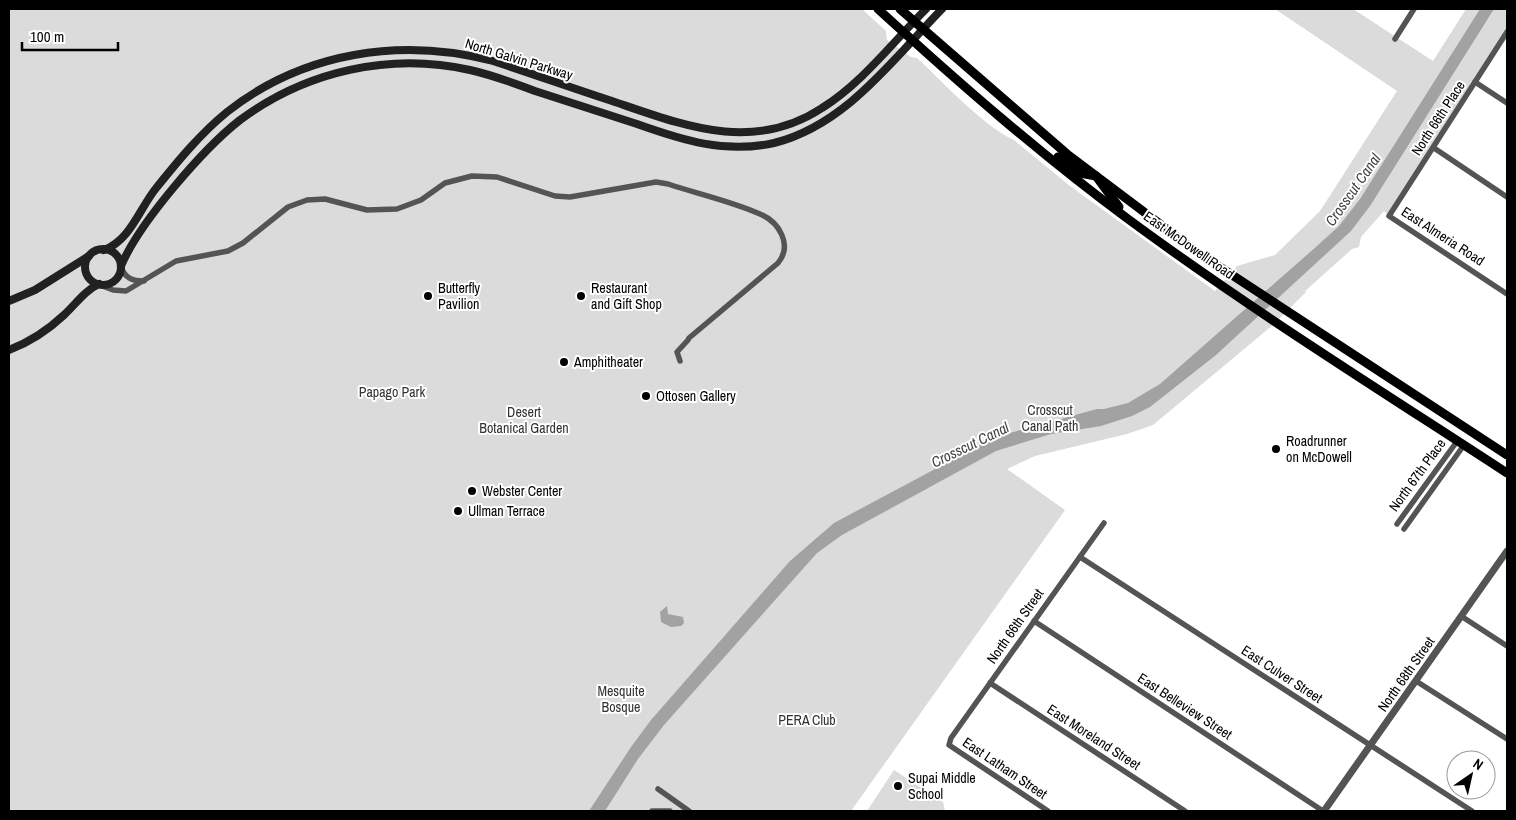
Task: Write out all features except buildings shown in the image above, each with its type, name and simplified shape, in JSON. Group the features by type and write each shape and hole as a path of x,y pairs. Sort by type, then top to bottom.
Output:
{"main road":[{"name":"East McDowell Road","path":"878,9 1031,144 1138,226 1249,303 1507,473"},
{"name":"East McDowell Road","path":"900,9 1006,103 1096,176 1200,254 1507,455"},
{"name":"North Galvin Parkway","path":"104,250 122,240 156,188 192,145 216,121 243,101 275,82 333,59 392,50 429,50 464,54 512,67 682,125 710,131 737,133 781,126 822,109 842,94 926,9"},
{"name":"North Galvin Parkway","path":"121,266 136,236 150,218 198,160 232,127 276,97 334,73 370,66 408,64 468,69 685,140 724,147 739,147 783,140 815,128 833,116 942,9"},
{"path":"1031,144 1059,158 1080,173 1096,176 1110,197 1138,226"},
{"path":"9,302 35,290 92,254 104,250 114,254 121,266 115,281 99,284 86,291 65,314 46,330 9,350"},
{"path":"92,254 86,263 86,269 90,279 99,284"},
{"path":"1444,432 1452,419"}],"street":[{"path":"1395,39 1414,9"},
{"name":"North 66th Place","path":"1389,216 1507,32"},
{"path":"1476,82 1507,103"},
{"path":"1434,148 1507,197"},
{"path":"99,284 122,292 131,290 176,261 217,254 234,248 288,207 307,200 325,199 373,210 397,209 421,200 455,179 485,176 556,196 592,193 637,184 668,184 761,214 781,234 786,245 785,253 778,263 688,339 677,352 680,361"},
{"name":"East Almeria Road","path":"1389,216 1507,294"},
{"path":"121,266 124,274 131,280 144,281"},
{"name":"North 67th Place","path":"1397,524 1461,443"},
{"name":"North 67th Place","path":"1404,529 1461,443"},
{"name":"North 66th Street","path":"949,745 990,683 1104,523"},
{"name":"North 68th Street","path":"1324,811 1507,552"},
{"name":"East Culver Street","path":"1080,557 1472,811"},
{"path":"1462,616 1507,646"},
{"name":"East Belleview Street","path":"1034,621 1324,811"},
{"path":"1416,681 1507,740"},
{"name":"East Moreland Street","path":"990,683 1185,811"},
{"name":"East Latham Street","path":"949,745 1048,811"},
{"path":"658,788 690,811"},
{"path":"652,811 670,811"}],"green space":[{"name":"Papago Park","path":"9,9 862,9 886,31 887,40 911,57 917,58 976,114 1014,140 1070,186 1215,291 1237,266 1275,255 1320,211 1397,91 1275,9 1353,9 1433,61 1466,9 1507,9 1507,32 1389,216 1384,211 1361,237 1359,247 1352,249 1304,292 1307,291 1273,325 1153,425 1127,434 1035,456 1007,469 1065,510 851,811 9,811"},
{"name":"Supai Middle School","path":"894,770 943,802 945,811 867,811"}],"shaded area":[{"path":"1480,9 1494,9 1370,206 1351,231 1216,355 1150,407 1132,416 1101,426 1051,434 996,451 842,535 817,553 664,725 638,759 605,811 589,811 651,720 790,561 834,523 995,437 1097,409 1128,403 1160,384 1317,246 1339,226 1360,199"},
{"path":"667,606 668,614 683,617 684,623 681,626 671,627 661,622 660,612"}],"place":[{"name":"Butterfly Pavilion","path":"428,296"},
{"name":"Restaurant and Gift Shop","path":"581,296"},
{"name":"Amphitheater","path":"564,362"},
{"name":"Ottosen Gallery","path":"646,396"},
{"name":"Roadrunner on McDowell","path":"1276,449"},
{"name":"Webster Center","path":"472,491"},
{"name":"Ullman Terrace","path":"458,511"},
{"name":"Supai Middle School","path":"898,786"}],"water label":[{"name":"Crosscut Canal","path":"1353,190"},
{"name":"Crosscut Canal","path":"970,445"}],"park label":[{"name":"Crosscut Canal Path","path":"1050,418"},
{"name":"Desert Botanical Garden","path":"524,420"},
{"name":"Mesquite Bosque","path":"621,700"},
{"name":"PERA Club","path":"807,720"}]}
